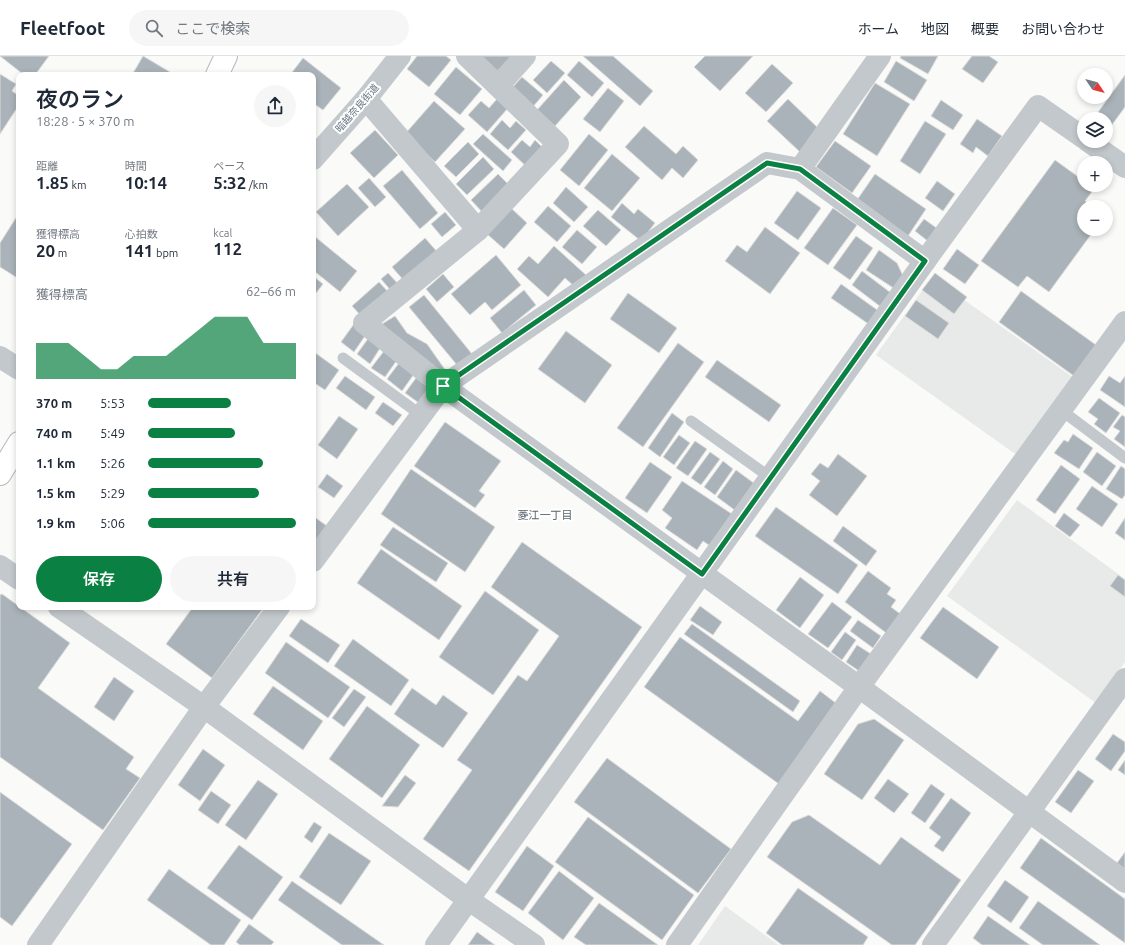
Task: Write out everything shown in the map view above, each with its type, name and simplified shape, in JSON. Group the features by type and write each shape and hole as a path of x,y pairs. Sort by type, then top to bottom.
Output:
{"main road":[{"path":"218,72 226,56"},
{"path":"0,474 16,448"}],"street":[{"name":"暗越奈良街道","path":"316,156 366,99 400,56"},
{"path":"467,56 558,144 478,230 364,323 443,386 859,687 1125,882"},
{"path":"498,86 525,56"},
{"path":"800,169 880,56"},
{"path":"366,99 478,230"},
{"path":"436,945 925,261 1038,106 1077,133"},
{"path":"1098,148 1125,167"},
{"path":"316,557 443,386 767,163 800,169 925,261"},
{"path":"677,945 859,687 1125,322"},
{"path":"0,357 16,367"},
{"path":"0,566 16,577"},
{"path":"63,610 204,707 469,900 534,945"},
{"path":"38,945 204,707 277,610"},
{"path":"933,945 1125,679"}],"lane":[{"path":"343,358 421,415"},
{"path":"1061,410 1125,458"},
{"path":"692,421 771,478"}],"shaded area":[{"path":"932,277 1074,378 1018,456 876,355"},
{"path":"1017,500 1125,579 1125,662 1096,703 947,596"},
{"path":"725,906 779,945 698,945"}],"building":[{"path":"0,56 49,56 37,72 20,72"},
{"path":"143,56 170,72 134,72"},
{"path":"417,56 446,56 451,60 429,87 407,69"},
{"path":"479,56 514,56 500,73"},
{"path":"583,56 613,56 653,91 640,106"},
{"path":"705,56 753,56 720,91 694,67"},
{"path":"901,56 938,56 928,74 900,58"},
{"path":"972,56 989,56 998,62 983,83 962,69"},
{"path":"303,58 341,88 323,110 316,105 316,72 292,72"},
{"path":"551,61 565,73 547,93 533,80"},
{"path":"579,61 604,83 592,97 567,75"},
{"path":"896,61 927,80 914,101 884,82"},
{"path":"772,64 793,83 766,112 745,93"},
{"path":"456,67 482,89 460,115 434,94"},
{"path":"0,74 16,84 12,91 16,94 16,110 0,134"},
{"path":"1125,75 1125,107 1113,123 1113,112 1098,112 1104,104 1113,104 1113,92"},
{"path":"522,77 543,95 531,109 510,90"},
{"path":"564,80 581,97 555,126 537,110"},
{"path":"875,83 910,104 877,156 843,134"},
{"path":"608,88 624,101 600,132 583,119"},
{"path":"497,99 508,108 487,132 468,115 481,101 489,108"},
{"path":"788,99 820,130 800,152 767,121"},
{"path":"941,100 963,115 953,130 931,116"},
{"path":"434,101 465,129 435,162 405,134"},
{"path":"977,119 1002,136 988,156 976,147 973,153 960,144"},
{"path":"502,120 510,128 516,121 526,130 508,150 490,134"},
{"path":"925,121 946,134 920,174 900,161"},
{"path":"644,126 676,154 683,146 698,160 683,178 672,168 662,180 625,147"},
{"path":"375,130 398,155 374,178 350,153"},
{"path":"483,134 512,160 503,171 473,144"},
{"path":"589,134 608,150 579,186 560,170"},
{"path":"522,140 530,147 535,140 546,151 529,169 511,152"},
{"path":"835,141 871,166 852,193 816,167"},
{"path":"468,142 479,154 456,177 444,166"},
{"path":"612,154 640,178 612,211 584,188"},
{"path":"483,157 494,169 467,195 456,184"},
{"path":"1055,160 1077,176 1077,192 1092,192 1086,200 1077,200 1077,236 1090,236 1049,292 1027,276 1018,287 981,261"},
{"path":"402,170 438,213 420,229 383,186"},
{"path":"498,174 511,187 484,214 471,200"},
{"path":"875,174 926,209 908,236 857,200"},
{"path":"369,178 386,197 375,207 358,188"},
{"path":"937,181 955,194 943,211 925,198"},
{"path":"347,184 369,207 338,236 316,212"},
{"path":"566,187 588,207 574,222 553,203"},
{"path":"797,191 821,208 798,240 774,223"},
{"path":"622,203 634,214 638,209 655,223 641,241 611,217"},
{"path":"548,206 571,226 557,242 534,222"},
{"path":"511,208 527,223 504,249 487,234"},
{"path":"833,208 857,225 828,265 804,248"},
{"path":"598,210 621,230 606,246 583,226"},
{"path":"445,212 456,225 442,237 431,224"},
{"path":"16,218 16,277 0,267 0,243"},
{"path":"924,219 938,229 929,242 915,231"},
{"path":"765,227 800,253 770,294 725,261 737,245 747,252"},
{"path":"577,230 597,247 582,264 562,247"},
{"path":"856,236 873,248 850,280 833,268"},
{"path":"316,237 357,271 340,292 316,272"},
{"path":"425,238 439,254 405,282 392,267"},
{"path":"554,246 586,275 575,287 565,278 548,297 517,269 529,256 538,264"},
{"path":"957,249 979,265 965,284 943,269"},
{"path":"879,250 897,263 903,276 895,289 866,270"},
{"path":"496,255 521,285 492,310 485,302 470,315 451,294"},
{"path":"862,271 891,293 881,307 852,285"},
{"path":"388,273 400,286 393,293 381,279"},
{"path":"935,273 967,297 954,314 922,290"},
{"path":"443,274 454,287 437,302 426,289"},
{"path":"316,278 323,284 316,293"},
{"path":"379,282 390,294 363,318 352,306"},
{"path":"841,284 880,312 870,325 831,298"},
{"path":"524,290 536,305 502,333 490,318"},
{"path":"1021,291 1096,345 1074,376 999,322"},
{"path":"628,293 677,328 659,353 610,319"},
{"path":"424,295 472,354 457,365 409,307"},
{"path":"916,300 949,323 938,339 905,316"},
{"path":"395,316 407,333 427,344 446,371 438,376 382,324"},
{"path":"354,324 367,333 354,352 341,342"},
{"path":"566,331 612,365 585,403 538,369"},
{"path":"370,336 382,345 370,364 357,354"},
{"path":"678,343 704,362 643,447 617,428"},
{"path":"384,351 397,360 385,377 371,368"},
{"path":"316,353 339,370 325,390 316,384"},
{"path":"717,360 781,405 769,422 705,377"},
{"path":"399,363 414,374 402,391 387,379"},
{"path":"345,376 375,397 366,410 336,388"},
{"path":"1109,376 1120,383 1125,376 1125,407 1100,390"},
{"path":"416,378 430,388 419,403 405,393"},
{"path":"1099,398 1120,413 1106,433 1094,424 1098,419 1088,412"},
{"path":"383,402 402,415 393,426 375,413"},
{"path":"672,413 684,422 660,457 648,448"},
{"path":"1122,415 1125,417 1125,447 1114,439 1120,431 1113,427"},
{"path":"339,416 358,429 337,459 318,445"},
{"path":"445,422 501,461 479,491 485,495 475,508 414,466"},
{"path":"1073,434 1093,448 1079,469 1054,453 1064,440 1068,442"},
{"path":"679,435 690,443 674,465 663,457"},
{"path":"695,441 707,449 688,476 676,468"},
{"path":"710,452 720,459 701,485 691,478"},
{"path":"1097,452 1116,466 1102,486 1083,472"},
{"path":"838,454 867,476 837,516 809,495 820,481 811,474 820,463 828,468"},
{"path":"723,461 733,469 715,495 704,487"},
{"path":"650,462 672,477 647,513 625,498"},
{"path":"1061,465 1080,479 1055,514 1036,500"},
{"path":"1121,466 1125,469 1125,495 1122,499 1106,489"},
{"path":"411,469 495,527 465,572 381,514"},
{"path":"736,470 755,484 736,511 717,497"},
{"path":"327,474 343,486 334,498 318,487"},
{"path":"682,481 735,516 713,548 703,541 697,550 665,528 672,518 662,510"},
{"path":"1092,486 1118,504 1102,527 1076,509"},
{"path":"776,507 858,565 838,594 755,536"},
{"path":"1064,513 1080,525 1070,537 1055,526"},
{"path":"316,518 327,526 316,542"},
{"path":"1125,518 1125,540 1115,533"},
{"path":"843,526 877,551 866,566 833,541"},
{"path":"393,527 448,563 436,582 380,545"},
{"path":"522,542 642,627 469,871 423,839 472,770 457,760 518,675 527,681 559,636 491,587"},
{"path":"381,549 462,606 439,640 357,583"},
{"path":"868,571 891,588 887,594 896,600 891,607 903,616 889,635 845,602"},
{"path":"1118,575 1125,580 1125,597 1110,586"},
{"path":"800,577 824,595 800,628 776,610"},
{"path":"485,591 539,630 493,695 439,657"},
{"path":"2,594 16,604 16,610 24,610 70,643 38,688 134,757 126,769 140,778 103,830 0,757 0,595"},
{"path":"832,602 852,617 828,648 808,634"},
{"path":"700,606 722,622 713,635 690,620"},
{"path":"943,607 999,647 977,679 920,638"},
{"path":"191,610 262,610 212,678 166,644"},
{"path":"301,619 340,645 328,663 289,636"},
{"path":"858,620 881,636 873,648 850,631"},
{"path":"692,624 800,701 793,712 684,634"},
{"path":"845,632 856,640 842,660 831,652"},
{"path":"680,637 798,721 820,691 837,704 779,784 644,687"},
{"path":"353,639 409,680 391,706 334,666"},
{"path":"286,642 350,687 328,718 265,673"},
{"path":"857,645 871,654 859,671 846,662"},
{"path":"114,677 134,691 114,721 94,707"},
{"path":"273,686 323,721 303,750 253,714"},
{"path":"412,688 436,705 443,695 468,713 443,748 394,714"},
{"path":"354,689 366,697 344,727 332,718"},
{"path":"367,706 420,745 382,798 329,759"},
{"path":"874,719 904,740 862,800 824,774 858,724"},
{"path":"1113,734 1125,742 1125,751 1111,771 1095,759"},
{"path":"203,749 225,765 200,801 178,785"},
{"path":"607,758 731,849 698,893 574,802"},
{"path":"1125,760 1125,775 1118,770"},
{"path":"1078,770 1094,781 1071,813 1055,802"},
{"path":"405,775 416,783 398,807 382,806"},
{"path":"888,779 909,794 894,813 874,798"},
{"path":"258,780 278,794 246,840 225,825"},
{"path":"931,784 945,794 925,823 911,813"},
{"path":"211,791 231,805 218,824 198,810"},
{"path":"0,792 72,844 12,926 0,917"},
{"path":"951,798 971,813 943,852 934,846 941,837 929,828"},
{"path":"809,815 880,865 901,837 961,880 915,945 892,945 767,857 792,822"},
{"path":"588,817 694,895 662,940 555,862"},
{"path":"314,822 322,827 312,843 304,837"},
{"path":"329,833 371,861 341,905 299,877"},
{"path":"1041,838 1125,899 1125,943 1020,868"},
{"path":"239,845 283,877 252,920 207,888"},
{"path":"527,846 554,866 523,911 495,892"},
{"path":"1125,852 1125,869 1117,863"},
{"path":"169,869 241,920 224,945 211,945 147,900"},
{"path":"559,871 594,898 563,940 528,913"},
{"path":"1005,880 1029,897 1011,923 987,906"},
{"path":"292,881 384,945 342,945 278,900"},
{"path":"798,888 868,937 863,945 782,945 766,933"},
{"path":"1038,901 1100,945 1043,945 1019,928"},
{"path":"599,903 658,945 586,945 574,937"},
{"path":"988,916 1030,945 982,945 973,938"},
{"path":"249,924 274,942 271,945 240,945 236,942"},
{"path":"477,932 495,945 468,945"}],"district":[{"name":"菱江一丁目","path":"545,515"}],"route":[{"path":"767,163 800,169 925,261 702,574 443,386 767,163"}]}
